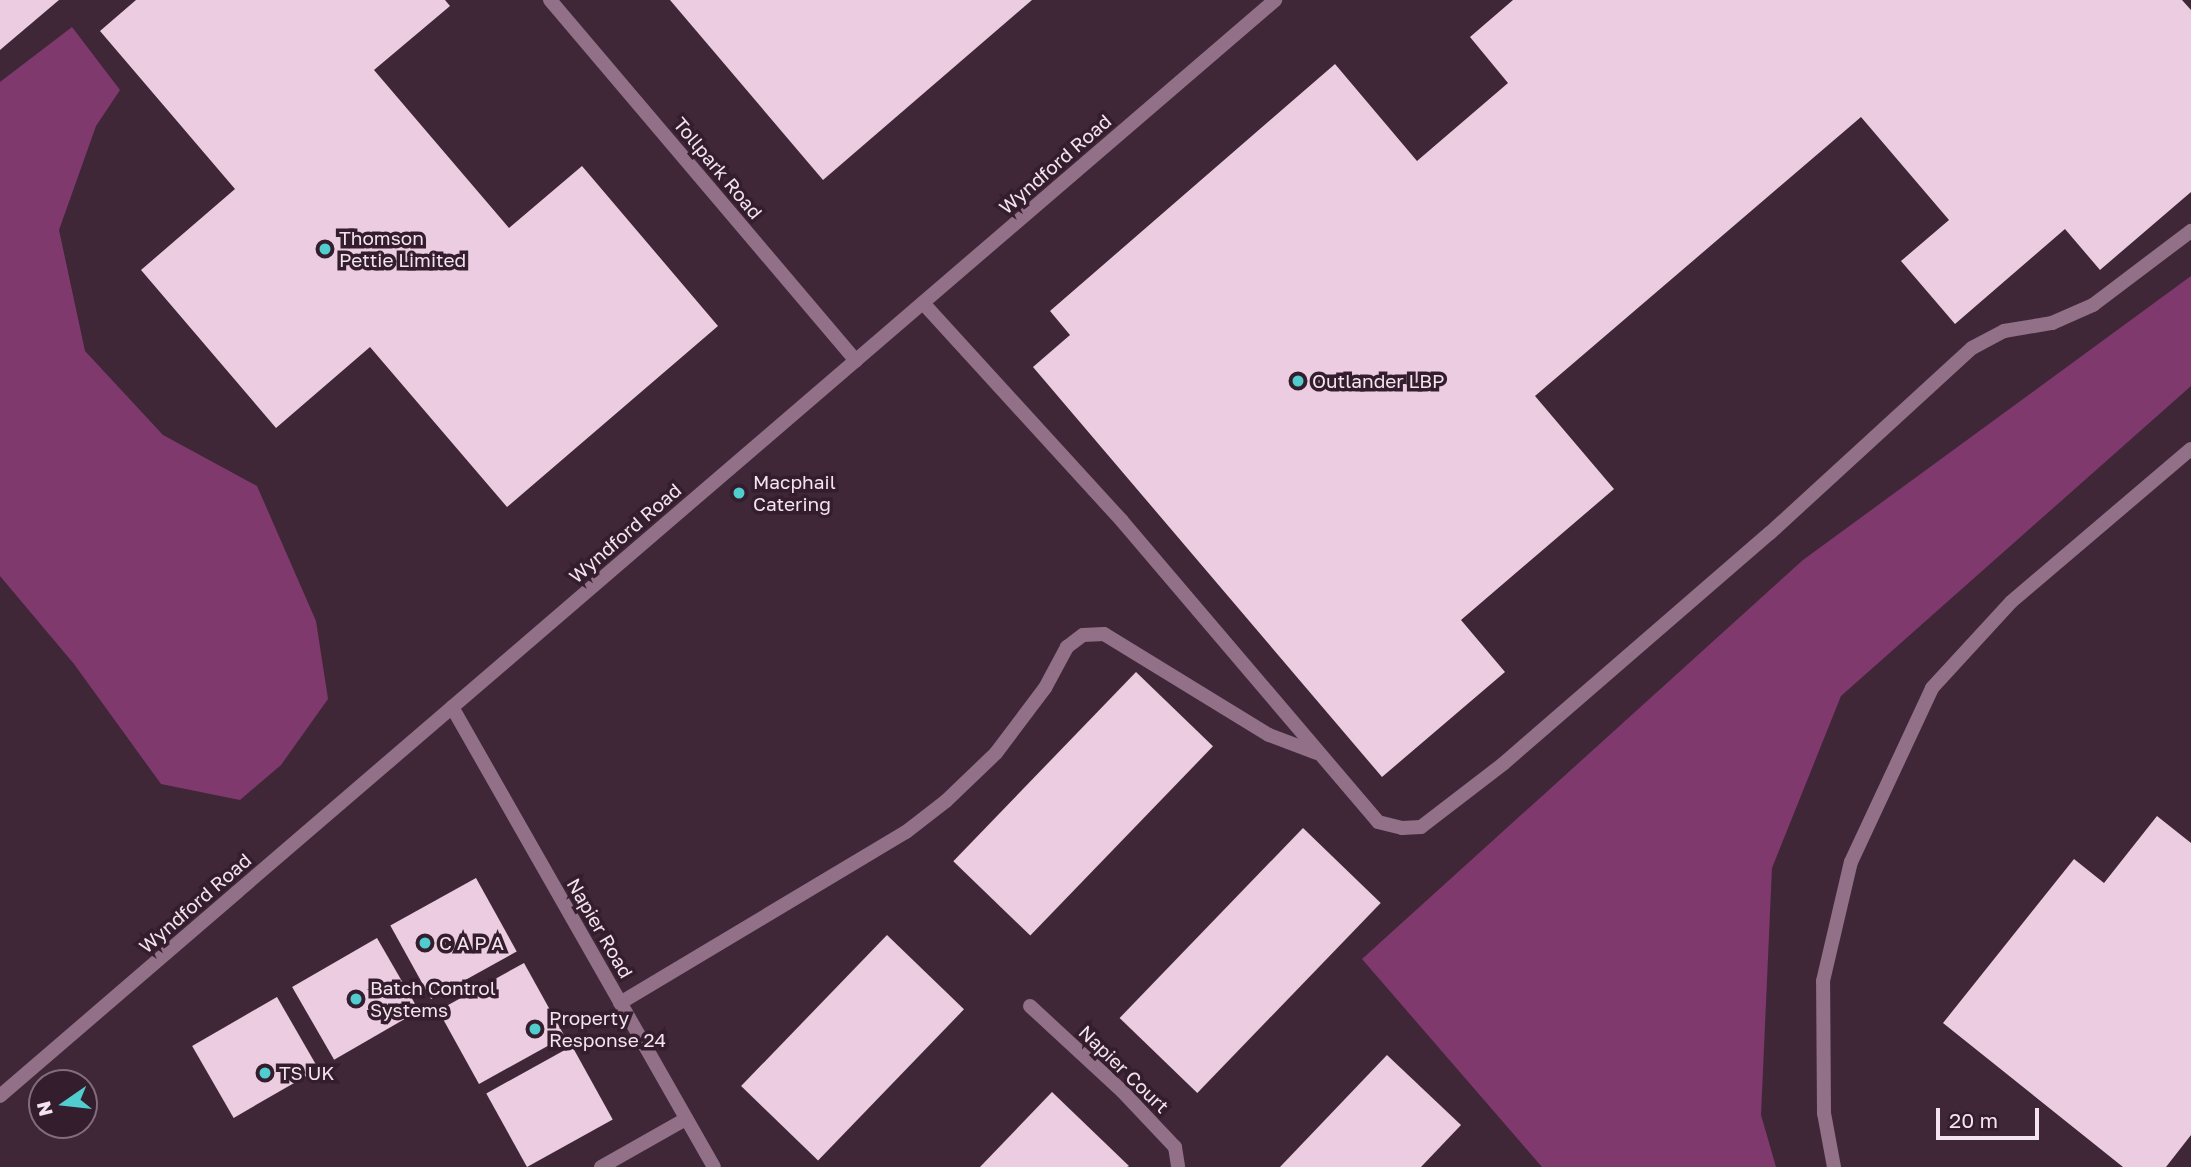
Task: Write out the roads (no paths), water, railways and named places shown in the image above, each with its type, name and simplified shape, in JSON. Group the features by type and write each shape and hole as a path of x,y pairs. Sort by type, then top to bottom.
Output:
{"street":[{"name":"Tollpark Road","path":"550,0 856,361"},
{"name":"Wyndford Road","path":"0,1096 1275,0"},
{"path":"923,303 1122,522 1378,822 1402,828 1421,827 1503,764 1770,533 1972,348 2004,331 2052,323 2093,304 2191,231"},
{"path":"1834,1167 1824,1113 1823,981 1851,862 1932,688 2011,602 2191,449"},
{"path":"620,1003 886,844 946,801 996,753 1045,688 1067,648 1083,635 1104,634 1269,735 1321,754"},
{"name":"Napier Road","path":"452,707 714,1167"},
{"name":"Napier Court","path":"1031,1006 1122,1091 1175,1147 1178,1167"},
{"path":"601,1167 687,1119"}],"place":[{"name":"Thomson Pettie Limited","path":"325,249"},
{"name":"Outlander LBP","path":"1298,381"},
{"name":"Macphail Catering","path":"739,493"},
{"name":"C A P A","path":"425,943"},
{"name":"Batch Control Systems","path":"356,999"},
{"name":"Property Response 24","path":"535,1029"},
{"name":"TS UK","path":"265,1073"}]}
